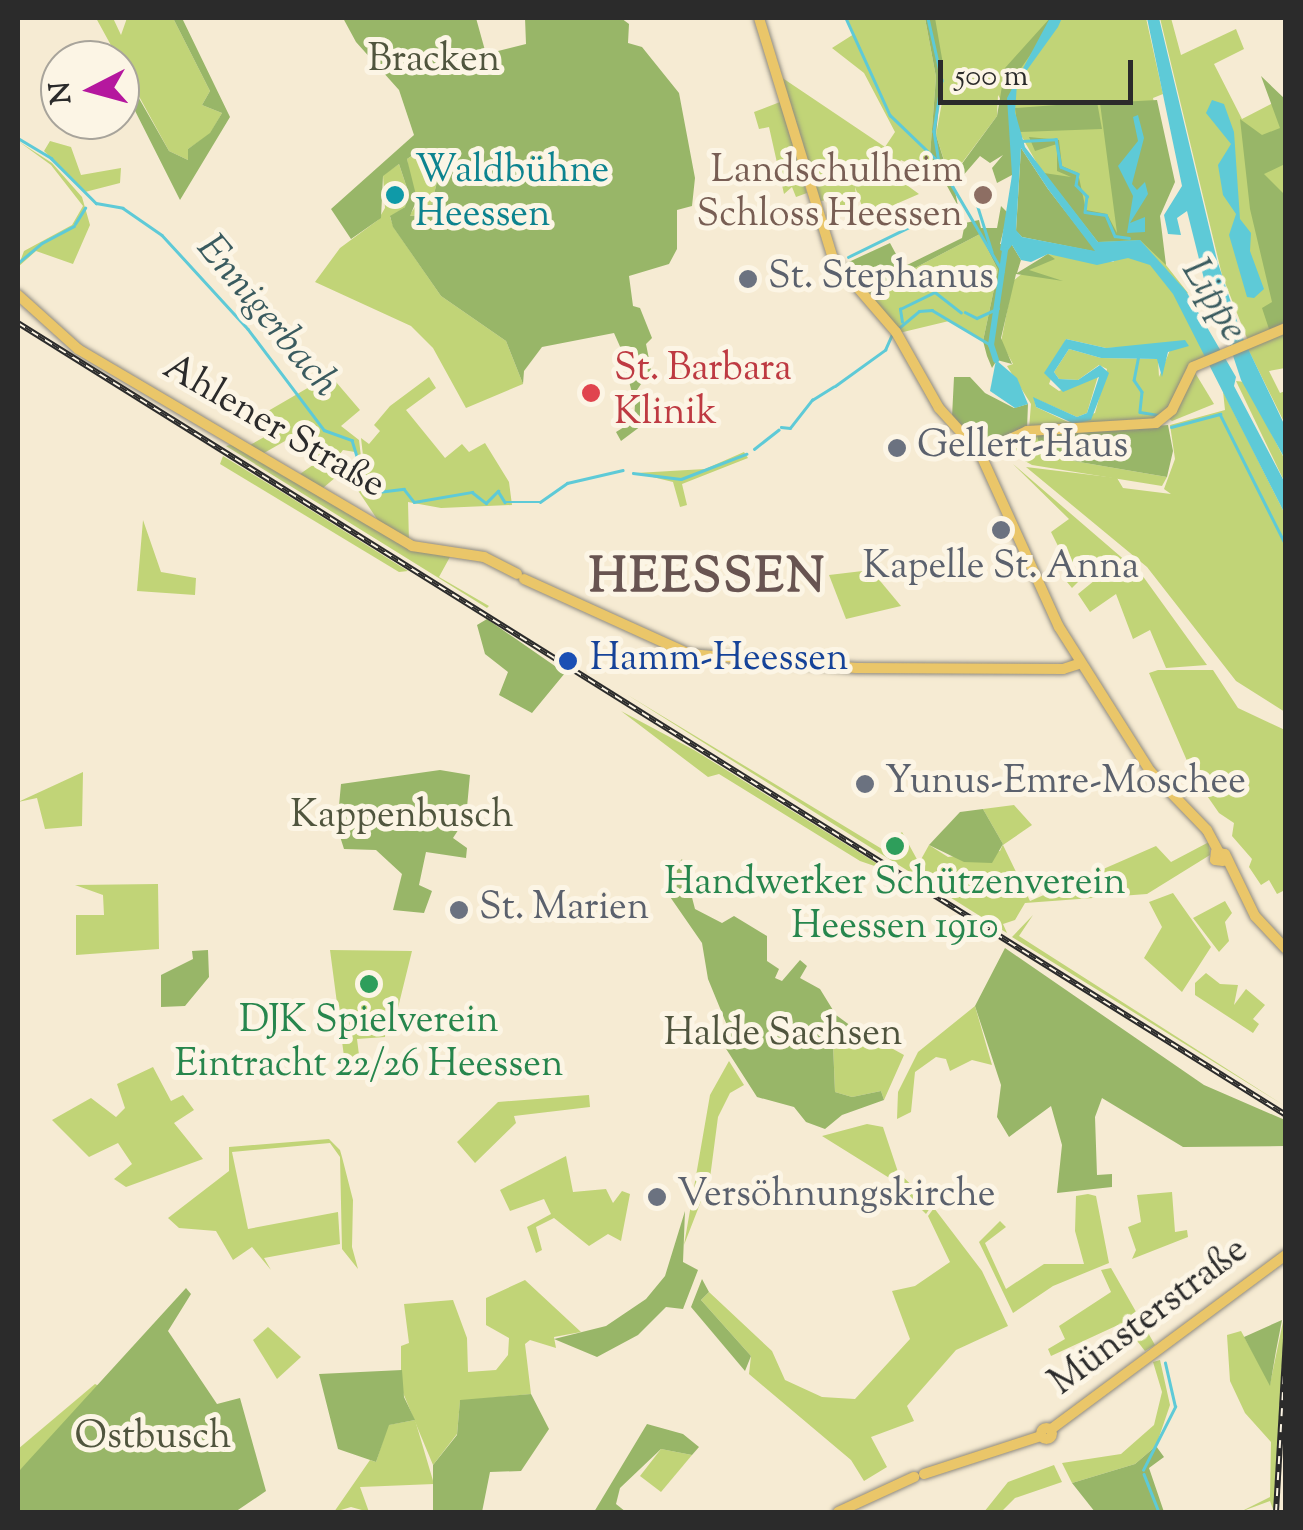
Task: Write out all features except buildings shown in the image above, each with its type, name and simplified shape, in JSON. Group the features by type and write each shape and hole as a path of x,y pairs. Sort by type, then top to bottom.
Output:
{"main road":[{"path":"758,18 830,254 856,293 896,332 939,408 980,453 1052,614 1082,663 1150,771 1207,830 1255,916 1286,949"},
{"name":"Ahlener Straße","path":"18,295 78,348 406,542 484,558 670,649 722,658 869,668 1063,669 1082,663"},
{"path":"980,453 1028,431 1156,423 1172,410 1185,374 1204,361 1286,328"},
{"name":"Münsterstraße","path":"838,1512 919,1476 1046,1433 1286,1255"}],"green space":[{"path":"96,18 113,18 121,35 127,18 173,18 210,91 202,105 222,113 210,134 188,149 188,160 169,151 140,98 140,40 108,40"},
{"path":"173,18 182,18 230,117 180,200 140,121 140,100 169,151 188,160 188,149 210,133 222,113 202,105 210,91"},
{"name":"Bracken","path":"343,18 476,18 486,54 526,44 525,18 621,18 629,24 628,43 642,47 679,93 695,178 692,206 677,210 677,249 669,264 629,276 633,306 640,308 652,338 646,344 651,369 637,390 645,423 621,441 616,432 634,421 635,404 626,370 616,366 622,351 614,333 542,347 524,371 523,384 506,341 441,296 393,227 390,216 405,207 408,191 399,164 383,176 381,218 351,239 331,209 414,135 399,90 356,42","holes":["422,149 437,182 429,214 410,216 417,199 407,159"]},
{"path":"847,18 925,18 936,77 930,155 946,182 901,160 893,175 919,194 866,217 855,187 857,203 831,214 829,199 818,202 781,77 885,147 895,132 864,73 832,48 854,34"},
{"path":"925,18 935,18 943,64 936,135 950,180 997,116 1005,68 1050,18 1050,27 1012,81 1012,175 997,183 992,168 1003,155 990,163 980,156 954,186 958,206 930,155 936,77"},
{"path":"929,18 1146,18 1163,94 1153,98 1173,186 1156,212 1157,224 1166,265 1188,293 1177,300 1206,357 1184,374 1164,418 1029,429 1031,404 1007,366 1013,364 1001,342 1013,281 1047,254 1114,262 1043,174 998,95 997,116 950,179 936,135 942,102","holes":["1066,339 1106,348 1189,345 1170,350 1159,377 1158,359 1101,358 1069,349 1054,372 1059,379 1078,380 1099,365 1107,369 1095,413 1068,422 1036,407 1034,398 1077,417 1087,413 1098,376 1059,391 1049,384"]},
{"path":"1160,18 1171,18 1181,55 1236,29 1244,49 1214,64 1242,119 1281,99 1285,105 1285,325 1248,341 1222,275"},
{"path":"1261,76 1285,99 1285,164 1264,174 1286,196 1285,325 1270,332 1262,308 1272,302 1250,209 1240,119 1262,135 1280,128"},
{"path":"1157,100 1175,182 1160,216 1166,265 1140,240 1098,242 1044,173 1071,177 1057,171 1057,144 1035,151 1029,137 1059,140 1062,166 1078,173 1086,210 1107,214 1117,233 1100,103"},
{"path":"780,102 807,193 796,197 792,187 784,194 769,127 759,129 754,112"},
{"path":"1097,102 1102,129 1020,132 1017,123 1015,108"},
{"path":"18,141 52,163 82,197 90,225 73,264 36,251 18,267 24,251 72,225 83,206 51,165"},
{"path":"50,141 71,147 81,175 121,168 120,183 85,192 44,151"},
{"path":"419,144 437,182 429,214 409,216 415,207 407,159 421,150"},
{"path":"1021,148 1097,252 1022,237 1016,231"},
{"path":"399,164 408,191 405,207 390,217 394,228 441,296 506,341 523,384 466,408 433,348 411,326 315,282 340,248 378,220 385,208 383,175"},
{"path":"1001,206 1008,213 1000,244 1012,245 1021,260 1017,273 1048,254 1055,259 1029,270 1063,281 1016,274 1001,338 1012,364 997,360 992,368 983,341 998,270 980,234 863,295 840,266 890,243 903,267 962,238 965,223 979,220 981,228 997,228"},
{"path":"980,234 998,270 983,341 949,321 899,333 863,295"},
{"path":"1283,331 1285,368 1269,371 1280,393 1285,391 1285,424 1247,347"},
{"path":"1194,371 1214,404 1172,421 1168,418"},
{"path":"330,375 360,410 341,426 359,440 363,473 355,452 343,450 328,469 336,477 323,488 300,474 320,460 304,449 312,443 306,437 292,437 264,453 250,445 266,436 256,418"},
{"path":"429,377 436,388 406,410 445,458 462,444 469,452 485,443 509,482 512,505 441,508 408,502 409,542 379,522 353,483 365,473 361,438 369,444 380,431 374,425 390,406"},
{"path":"954,377 970,377 985,393 1014,408 1028,404 1027,429 981,448 952,417"},
{"path":"1236,381 1245,382 1285,460 1285,483"},
{"path":"1223,391 1285,514 1285,712 1236,681 1147,567 1026,467 1117,478 1123,488 1171,494 1164,489 1175,459 1170,425 1225,410"},
{"path":"1168,425 1173,451 1167,477 1050,457 1049,445 1039,444 1037,435"},
{"path":"1037,435 1039,443 1049,444 1050,457 1167,477 1162,486 1032,465 1000,447"},
{"path":"232,444 409,546 451,555 439,577 489,606 487,608 226,446"},
{"path":"744,452 748,458 682,484 687,505 680,507 673,482 636,473 705,469"},
{"path":"223,456 408,571 399,572 220,464"},
{"path":"1013,464 1142,575 1207,665 1166,668 1150,630 1133,639 1116,594 1090,612 1078,594 1106,571 1097,563 1072,588 1067,582 1083,570 1063,556 1051,532 1069,519"},
{"path":"143,520 161,572 196,578 195,595 137,591"},
{"path":"871,570 901,606 846,619 829,575"},
{"path":"487,619 565,673 532,713 499,695 508,672 485,654 477,625"},
{"path":"1213,670 1238,708 1285,730 1285,890 1277,894 1269,880 1261,885 1249,867 1252,859 1232,836 1234,823 1219,813 1194,777 1149,673"},
{"path":"626,694 882,849 902,832 919,863 929,845 948,857 1000,851 1003,844 983,809 1014,805 1032,825 1003,845 1030,901 1156,846 1171,862 1209,842 1210,855 1147,894 1025,903 1015,920 1003,924 1007,933"},
{"path":"621,711 694,750 889,871 860,861 719,774 708,777"},
{"name":"Kappenbusch","path":"440,770 470,775 466,818 453,838 467,848 466,858 426,852 419,885 432,891 424,913 393,910 402,874 376,850 344,849 337,827 341,784"},
{"path":"83,772 82,826 45,829 37,798 18,802"},
{"path":"983,809 1003,844 992,863 964,862 929,845 960,812"},
{"name":"Halde Sachsen","path":"682,859 695,909 722,923 734,916 767,936 767,961 779,969 775,978 782,981 800,960 807,966 800,978 820,989 836,1015 851,1026 833,1043 835,1092 852,1097 881,1091 884,1100 842,1115 825,1129 806,1122 794,1107 757,1097 723,1044 731,1035 708,979 702,943 666,891 665,880"},
{"path":"158,884 159,949 76,955 76,915 104,915 103,895 75,885"},
{"path":"1173,893 1211,947 1182,992 1144,958 1162,927 1149,902"},
{"path":"1225,901 1232,913 1225,922 1229,941 1219,952 1193,918"},
{"path":"1033,915 1019,936 1285,1106 1012,937"},
{"path":"1005,948 1204,1085 1285,1120 1285,1146 1183,1147 1102,1098 1095,1117 1097,1175 1112,1174 1112,1187 1057,1193 1062,1145 1051,1106 1009,1137 997,1117 1001,1085 975,1006"},
{"path":"208,950 209,977 185,1006 161,1007 161,975 193,959 192,951"},
{"name":"DJK Spielverein Eintracht 22/26 Heessen","path":"330,950 412,951 393,1028 385,1029 385,1037 357,1039 360,1063 345,1064"},
{"path":"1206,973 1220,984 1238,985 1234,1005 1246,989 1265,1005 1253,1019 1259,1024 1253,1033 1195,995 1195,983"},
{"path":"975,1006 992,1065 972,1060 950,1071 946,1059 936,1057 915,1072 911,1112 897,1119 898,1092 918,1052"},
{"path":"851,1026 904,1055 884,1100 881,1091 852,1097 835,1092 833,1042"},
{"path":"729,1061 744,1085 730,1093 718,1117 710,1178 684,1245 710,1095"},
{"path":"153,1067 171,1101 183,1095 194,1110 174,1123 203,1159 126,1187 114,1179 132,1164 118,1143 89,1157 52,1120 91,1098 116,1117 125,1108 117,1084"},
{"path":"589,1095 590,1107 514,1116 516,1123 475,1163 457,1142 498,1102"},
{"path":"867,1124 883,1127 898,1172 932,1205 926,1214 891,1179 822,1136"},
{"path":"329,1139 340,1150 353,1200 352,1247 358,1269 342,1249 340,1157 330,1143 232,1152 248,1229 338,1212 340,1244 264,1258 271,1270 252,1247 233,1260 216,1231 179,1228 168,1218 229,1171 229,1147"},
{"path":"566,1156 573,1192 606,1189 613,1203 622,1191 630,1194 621,1241 608,1234 589,1246 554,1218 536,1227 542,1250 536,1253 527,1227 551,1214 544,1199 510,1211 500,1190"},
{"path":"1172,1192 1175,1232 1187,1230 1188,1237 1132,1259 1136,1250 1128,1227 1141,1222 1137,1195"},
{"path":"1076,1196 1096,1196 1109,1263 1053,1286 1013,1313 979,1242 1000,1221 1006,1227 985,1243 1006,1289 1044,1264 1084,1264 1075,1231"},
{"path":"934,1208 982,1271 1008,1326 956,1350 907,1406 914,1421 871,1437 887,1467 864,1481 851,1460 749,1374 751,1356 701,1300 709,1292 772,1351 785,1380 822,1397 855,1399 910,1339 892,1291 915,1286 950,1262 928,1216"},
{"path":"685,1211 683,1262 698,1270 683,1309 666,1307 638,1335 597,1357 554,1339 606,1326 646,1299 665,1276"},
{"path":"1111,1268 1155,1345 1145,1351 1134,1337 1126,1341 1118,1325 1051,1356 1048,1349 1065,1339 1059,1326 1111,1292 1101,1270"},
{"path":"702,1279 709,1292 701,1300 751,1356 745,1371 691,1307"},
{"path":"525,1280 581,1332 554,1337 556,1348 530,1340 525,1344 531,1394 460,1401 457,1434 433,1465 401,1388 401,1346 409,1343 404,1304 453,1300 467,1338 468,1372 496,1370 508,1355 509,1338 486,1325 486,1298"},
{"name":"Ostbusch","path":"186,1288 191,1294 168,1331 217,1404 240,1398 266,1491 235,1512 18,1512 18,1472"},
{"path":"1285,1312 1274,1512 1270,1501 1240,1512 1270,1497 1271,1442 1245,1413 1230,1381 1227,1335 1241,1331 1270,1384"},
{"path":"1282,1320 1276,1351 1270,1386 1244,1337"},
{"path":"268,1327 301,1357 277,1379 253,1340"},
{"path":"1160,1360 1170,1405 1156,1446 1135,1464 1072,1483 1062,1463 1121,1454 1154,1425 1162,1392 1153,1362"},
{"path":"402,1370 404,1397 415,1420 389,1425 376,1462 338,1449 319,1374"},
{"path":"95,1384 101,1387 78,1414 18,1472 18,1449"},
{"path":"531,1394 549,1429 521,1471 490,1472 482,1512 433,1511 433,1465 457,1435 460,1400"},
{"path":"415,1420 434,1484 360,1487 369,1512 351,1507 334,1512 370,1460 376,1462 388,1425"},
{"path":"647,1424 683,1434 699,1447 692,1455 661,1449 620,1488 616,1504 626,1512 594,1512"},
{"path":"1156,1446 1164,1457 1149,1468 1164,1512 1095,1512 1072,1483 1135,1464"},
{"path":"661,1449 692,1455 661,1492 640,1476"},
{"path":"1054,1465 1062,1482 1015,1498 1001,1512 984,1512 1008,1482"}],"water":[{"path":"1050,18 1062,18 1017,84 1015,112 1025,147 1098,242 1140,240 1186,291 1236,377 1234,386 1285,483 1285,514 1173,294 1150,265 1128,258 1097,265 1048,254 1031,262 1021,260 1012,245 1006,253 1000,250 1012,175 1007,98","holes":["1021,148 1095,251 1022,237 1016,230"]},
{"name":"Lippe","path":"1147,18 1159,18 1217,260 1242,336 1285,426 1285,459 1241,380 1217,307 1209,299 1187,211 1177,218 1181,235 1168,234 1164,215 1182,186"},
{"path":"1212,100 1224,104 1234,132 1240,219 1251,233 1250,251 1264,289 1254,298 1247,297 1229,235 1236,214 1223,195 1218,165 1231,144 1206,113"},
{"path":"1138,115 1144,138 1132,184 1137,190 1145,182 1148,194 1130,223 1145,217 1145,232 1127,233 1133,196 1118,166 1138,141 1133,117"},
{"path":"1066,339 1106,348 1185,340 1189,346 1168,352 1162,377 1157,359 1101,358 1069,349 1054,372 1059,379 1078,380 1100,365 1109,373 1091,420 1075,424 1036,407 1033,397 1077,417 1087,413 1099,377 1063,392 1044,373"},
{"path":"996,360 1017,378 1028,404 1015,408 990,391"}],"waterway":[{"path":"846,18 890,115 937,160"},
{"path":"928,18 942,80 934,131 939,163 1003,272"},
{"name":"Ennigerbach","path":"18,138 51,158 96,203 123,208 162,235 248,329 324,430 352,440 362,473 378,492 404,489 414,502 472,492 486,503 498,491 505,502 540,502 567,483 623,470"},
{"path":"1021,141 1056,139 1061,167 1078,174 1076,185 1087,196 1085,212 1106,215 1115,236 1129,238"},
{"path":"977,204 992,252"},
{"path":"75,224 85,208"},
{"path":"848,257 940,212"},
{"path":"42,243 74,226"},
{"path":"18,263 41,244"},
{"path":"996,360 991,345 1005,250"},
{"path":"902,322 900,309 935,292 961,312"},
{"path":"965,312 977,318 998,308"},
{"name":"Ennigerbach","path":"899,328 919,311 932,310 991,345"},
{"name":"Ennigerbach","path":"835,386 885,350 892,334"},
{"path":"1139,355 1134,380 1142,392 1140,412 1158,415"},
{"name":"Ennigerbach","path":"781,427 790,428 812,400 833,387"},
{"path":"1171,427 1220,414 1286,545"},
{"name":"Ennigerbach","path":"754,449 778,430"},
{"name":"Ennigerbach","path":"633,473 681,479 746,454"},
{"path":"1143,1470 1175,1407 1165,1363"},
{"path":"1144,1474 1159,1512"}],"railway":[{"path":"18,323 1286,1115"},
{"path":"1276,1512 1286,1337"}],"place":[{"name":"Waldbühne Heessen","path":"395,195"},
{"name":"Landschulheim Schloss Heessen","path":"983,195"},
{"name":"St. Stephanus","path":"748,279"},
{"name":"St. Barbara Klinik","path":"591,393"},
{"name":"Gellert-Haus","path":"897,448"},
{"name":"Kapelle St. Anna","path":"1001,530"},
{"name":"Hamm-Heessen","path":"568,661"},
{"name":"Yunus-Emre-Moschee","path":"865,784"},
{"name":"Handwerker Schützenverein Heessen 1910","path":"895,846"},
{"name":"St. Marien","path":"459,910"},
{"name":"DJK Spielverein Eintracht 22/26 Heessen","path":"369,984"},
{"name":"Versöhnungskirche","path":"657,1197"}],"district":[{"name":"HEESSEN","path":"708,580"}]}
